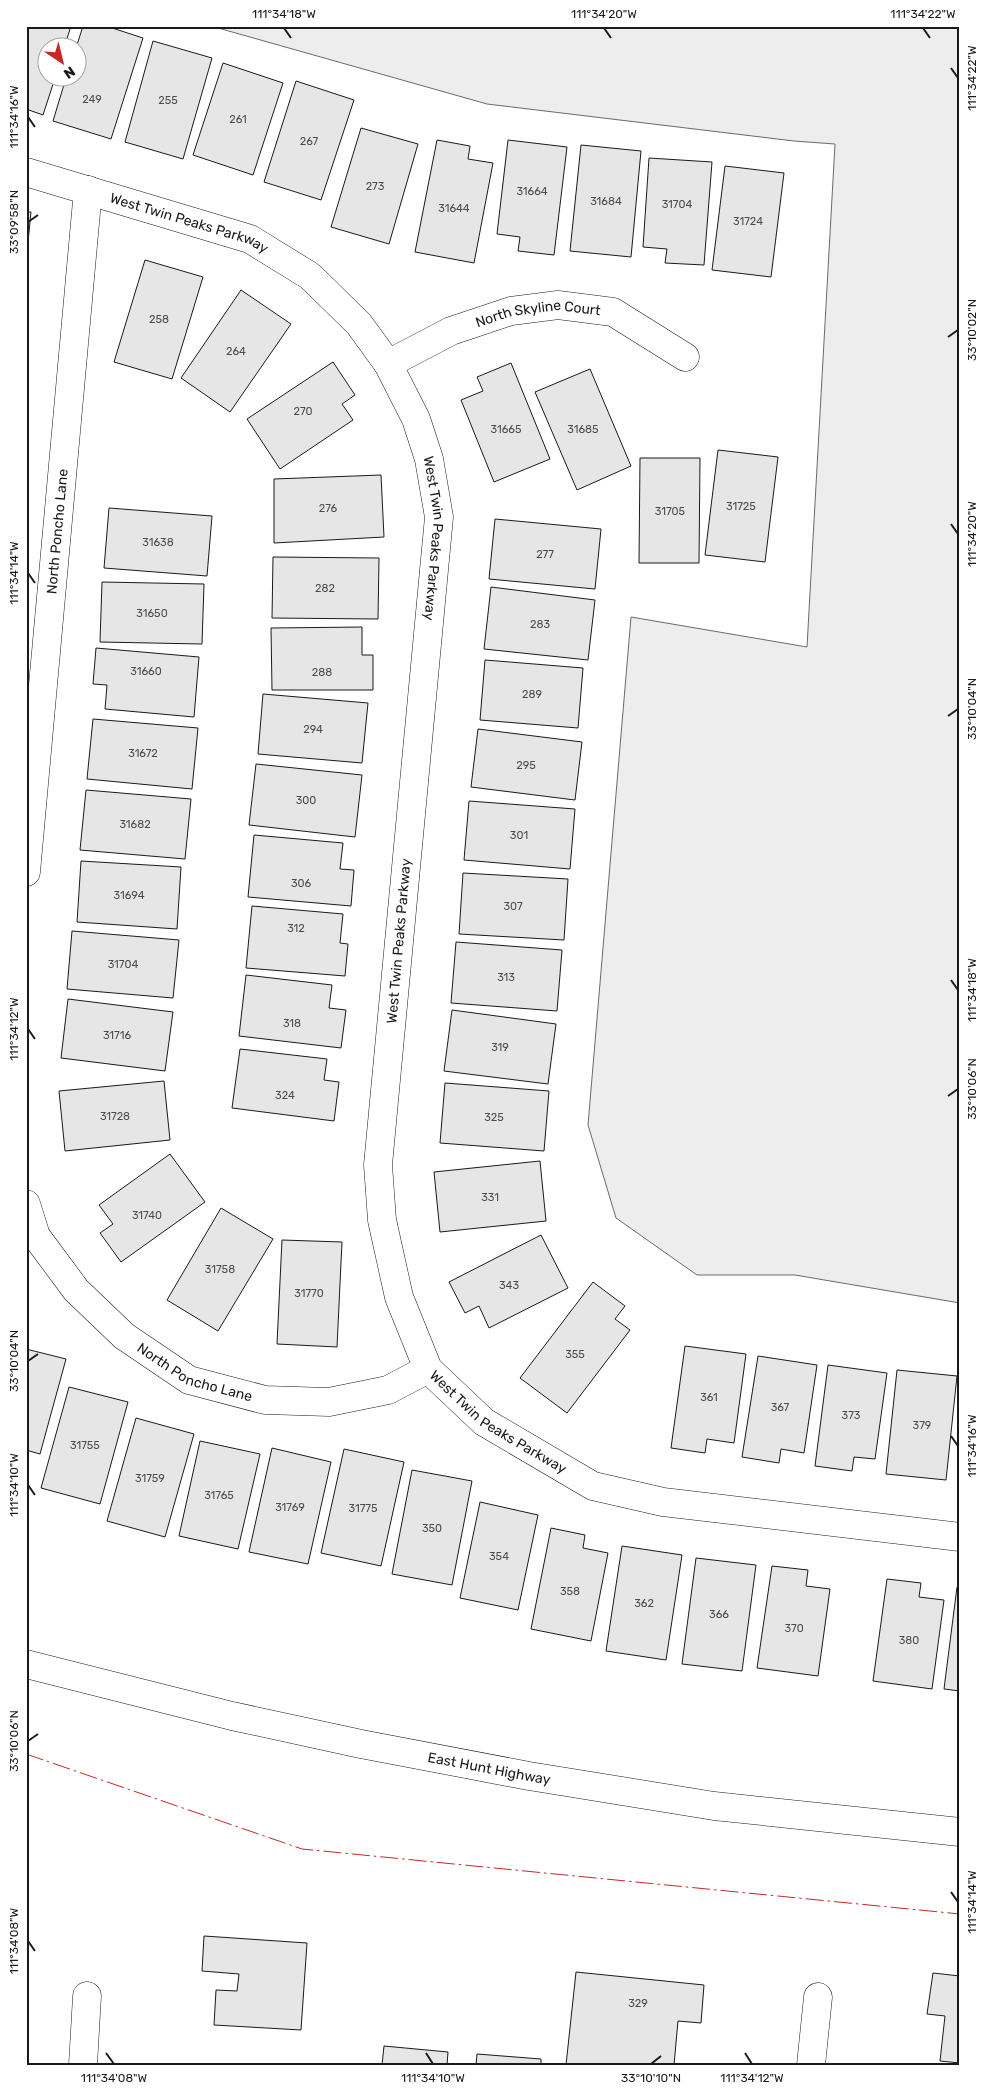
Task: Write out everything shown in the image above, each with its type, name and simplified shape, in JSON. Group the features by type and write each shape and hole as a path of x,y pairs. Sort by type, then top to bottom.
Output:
{"street":[{"name":"West Twin Peaks Parkway","path":"26,172 250,238 310,276 359,324 388,364 416,419 429,459 439,517 378,1165 382,1220 399,1296 428,1369 484,1422 593,1486 663,1502 960,1537"},
{"name":"North Poncho Lane","path":"26,872 88,190"},
{"name":"North Skyline Court","path":"388,364 450,331 511,311 558,305 613,312 686,357"},
{"name":"North Poncho Lane","path":"26,1204 36,1236 76,1290 124,1336 189,1380 265,1400 328,1402 388,1390 428,1369"},
{"name":"East Hunt Highway","path":"26,1664 232,1716 362,1744 529,1776 714,1806 960,1832"},
{"path":"83,2065 87,1996"},
{"path":"811,2065 818,1997"}],"shaded area":[{"path":"211,26 960,26 960,1303 795,1275 697,1275 616,1218 588,1125 631,617 807,647 835,144 794,141 487,104"}],"building":[{"path":"26,26 71,26 67,38 38,38 38,88 52,88 43,115 26,109"},
{"path":"83,26 106,26 143,38 111,139 53,121 63,88 88,88 88,38 79,38"},
{"path":"153,41 212,58 183,159 125,142"},
{"path":"223,63 283,83 253,175 193,155"},
{"path":"296,81 354,100 321,200 264,182"},
{"path":"361,128 418,144 389,244 331,227"},
{"path":"437,140 470,146 468,159 493,163 474,263 415,252"},
{"path":"508,140 567,147 554,255 518,251 520,237 497,234"},
{"path":"581,145 641,151 631,257 570,251"},
{"path":"649,158 712,162 704,265 665,263 667,249 643,247"},
{"path":"725,166 784,173 771,277 712,270"},
{"path":"26,212 31,212 26,262"},
{"path":"145,260 203,277 172,379 114,362"},
{"path":"241,290 291,324 230,412 181,378"},
{"path":"333,362 355,395 342,404 353,420 280,469 247,419"},
{"path":"511,363 550,459 494,482 461,400 483,391 477,377"},
{"path":"590,369 631,466 577,490 535,392"},
{"path":"718,450 778,457 765,562 705,555"},
{"path":"640,458 700,458 699,563 639,563"},
{"path":"381,475 384,537 274,543 274,479"},
{"path":"109,508 212,516 207,576 104,568"},
{"path":"495,519 601,529 595,589 489,579"},
{"path":"273,557 379,558 378,619 272,618"},
{"path":"102,582 204,584 202,644 100,642"},
{"path":"491,587 595,600 588,660 484,649"},
{"path":"362,627 362,655 373,655 373,690 272,690 271,628"},
{"path":"96,648 199,657 194,717 105,709 107,685 93,684"},
{"path":"485,660 583,668 578,728 480,720"},
{"path":"263,694 368,703 362,763 258,754"},
{"path":"93,719 198,728 192,789 87,779"},
{"path":"478,729 582,742 575,800 471,787"},
{"path":"256,764 362,775 355,837 249,825"},
{"path":"86,790 191,799 185,859 80,850"},
{"path":"469,801 575,809 570,869 464,860"},
{"path":"254,835 343,843 340,869 354,870 351,906 248,897"},
{"path":"81,861 181,867 177,929 77,922"},
{"path":"463,873 568,879 564,940 459,934"},
{"path":"252,906 343,914 340,943 348,944 345,976 246,968"},
{"path":"72,931 179,940 173,998 67,989"},
{"path":"456,942 562,950 557,1011 451,1003"},
{"path":"246,975 332,985 329,1008 346,1010 341,1048 239,1036"},
{"path":"68,999 173,1012 165,1071 61,1058"},
{"path":"452,1010 556,1024 548,1084 444,1071"},
{"path":"240,1049 327,1059 324,1080 339,1082 334,1121 232,1108"},
{"path":"164,1081 170,1140 65,1151 59,1091"},
{"path":"445,1083 549,1091 544,1151 440,1143"},
{"path":"170,1154 205,1202 121,1262 100,1233 113,1224 99,1205"},
{"path":"540,1161 546,1221 440,1232 434,1172"},
{"path":"221,1208 273,1239 218,1331 167,1300"},
{"path":"541,1235 568,1288 489,1328 479,1306 465,1313 449,1282"},
{"path":"282,1240 342,1242 337,1347 277,1344"},
{"path":"593,1282 625,1306 615,1319 630,1330 567,1413 520,1378"},
{"path":"685,1346 746,1354 734,1443 707,1439 705,1453 671,1448"},
{"path":"26,1349 66,1359 40,1454 26,1450"},
{"path":"758,1356 817,1365 804,1453 781,1449 779,1463 742,1457"},
{"path":"828,1365 887,1373 875,1459 854,1457 852,1471 815,1466"},
{"path":"897,1370 957,1376 946,1480 886,1474"},
{"path":"69,1387 128,1402 100,1504 41,1488"},
{"path":"136,1418 194,1434 165,1537 107,1521"},
{"path":"200,1441 260,1454 238,1549 179,1536"},
{"path":"272,1448 331,1462 308,1564 249,1552"},
{"path":"344,1449 404,1462 381,1566 321,1553"},
{"path":"412,1470 472,1481 452,1585 392,1574"},
{"path":"480,1502 538,1515 518,1610 460,1598"},
{"path":"551,1528 585,1535 583,1548 608,1553 591,1641 531,1629"},
{"path":"622,1546 682,1555 666,1660 606,1651"},
{"path":"696,1558 756,1565 742,1671 682,1664"},
{"path":"772,1566 808,1570 806,1586 830,1589 818,1676 757,1668"},
{"path":"887,1579 921,1583 919,1597 944,1600 932,1689 873,1681"},
{"path":"957,1587 960,1587 960,1691 944,1689"},
{"path":"204,1936 307,1943 301,2030 214,2025 216,1990 237,1991 239,1974 202,1971"},
{"path":"576,1972 704,1985 701,2023 678,2021 674,2065 566,2065"},
{"path":"933,1973 960,1976 960,2063 940,2061 945,2016 927,2014"},
{"path":"384,2046 448,2052 447,2065 382,2065"},
{"path":"477,2054 541,2059 541,2065 476,2065"}],"power":[{"path":"26,1754 302,1849 960,1914"}]}
